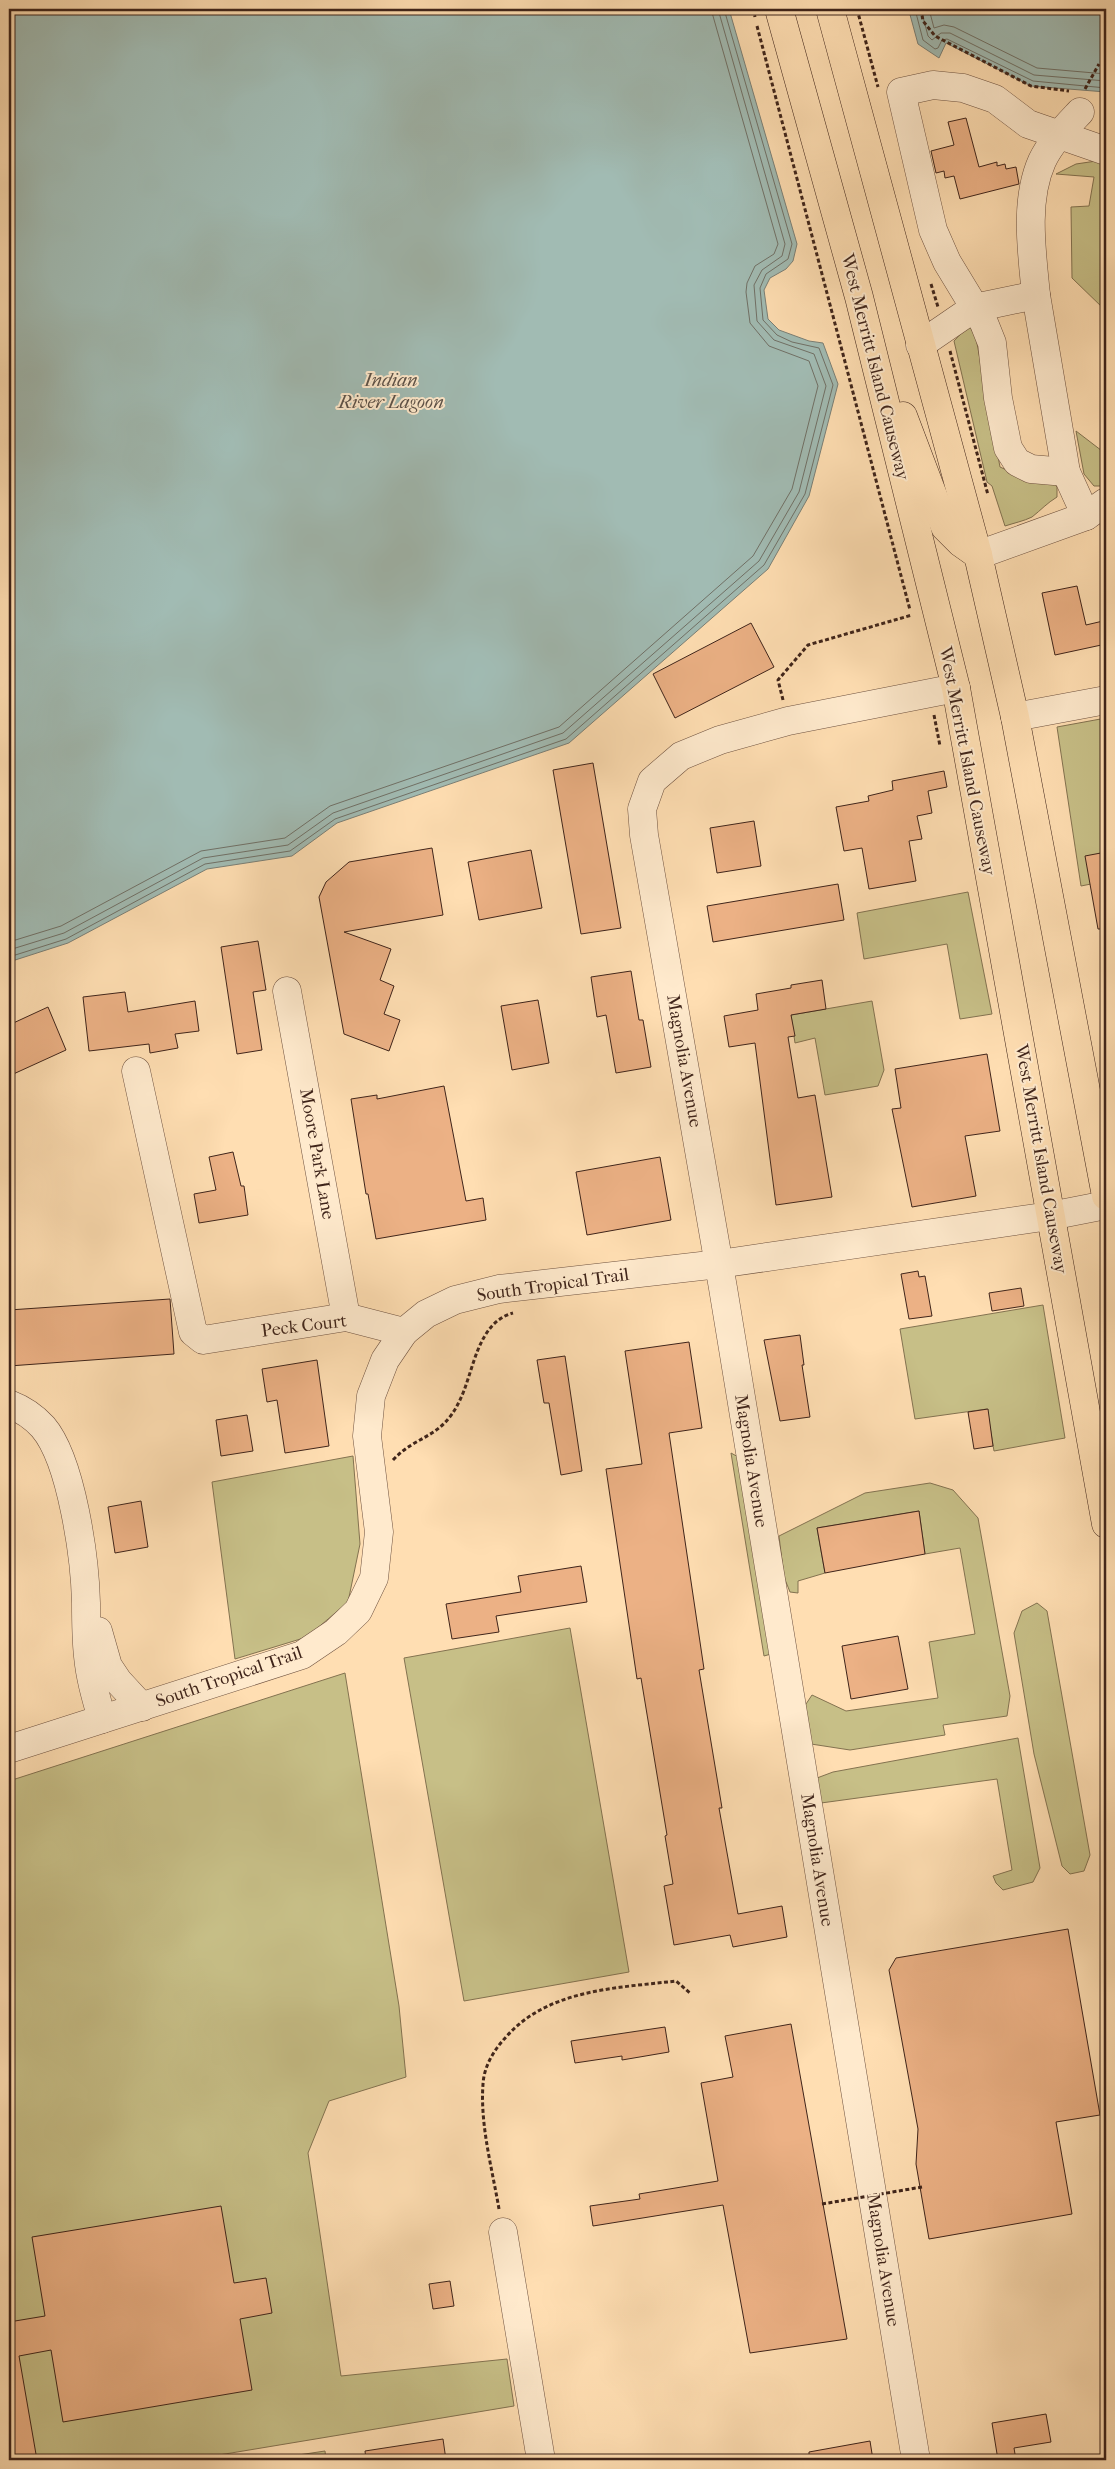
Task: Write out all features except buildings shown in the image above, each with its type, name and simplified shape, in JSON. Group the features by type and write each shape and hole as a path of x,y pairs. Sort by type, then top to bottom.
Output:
{"main road":[{"name":"West Merritt Island Causeway","path":"779,9 859,298 943,690 1050,1216 1106,1524"},
{"path":"830,9 978,555 1014,716 1106,1196"},
{"path":"859,298 945,527 961,543 978,555"}],"street":[{"path":"1066,472 1031,469 1017,462 1008,448 998,398 992,343 984,323 946,262 933,230 901,92 933,85 963,88 995,99 1028,124 1106,151"},
{"path":"978,555 1096,509 1066,472 1036,295 1032,257 1034,192 1042,162 1079,100"},
{"path":"920,345 974,308 1036,295"},
{"name":"Magnolia Avenue","path":"916,2460 719,1264 644,835 642,809 652,780 681,756 720,740 788,721 943,690"},
{"path":"1014,716 1106,700"},
{"name":"Moore Park Lane","path":"287,991 346,1317"},
{"name":"Peck Court","path":"136,1071 193,1332 203,1340 346,1317 404,1332"},
{"name":"South Tropical Trail","path":"9,1749 302,1654 336,1632 358,1611 374,1578 379,1532 368,1436 371,1396 385,1360 404,1332 426,1314 455,1300 499,1289 719,1264 1050,1216 1106,1205"},
{"path":"9,1404 28,1413 43,1428 56,1449 74,1508 86,1602 88,1657 92,1684 102,1719"},
{"path":"86,1602 92,1614 108,1666 118,1681 142,1706"},
{"path":"503,2232 541,2460"}],"path":[{"path":"752,9 914,624"},
{"path":"921,9 923,21 935,36 1031,86 1079,100 1099,64"},
{"path":"788,721 778,680 808,645 912,615"},
{"path":"941,749 943,690"},
{"path":"392,1462 403,1450 435,1432 446,1423 458,1404 475,1358 489,1328 505,1315 521,1310"},
{"path":"503,2232 483,2113 483,2082 493,2051 515,2026 544,2007 577,1995 676,1981 690,1993"},
{"path":"822,2204 922,2187"}],"shaded area":[{"path":"1103,160 1106,163 1106,342 1104,309 1072,278 1071,207 1089,206 1094,177 1056,174 1076,164"},
{"path":"969,325 976,338 1000,467 1033,482 1054,483 1057,487 1057,497 1032,517 1005,526 992,486 987,482 954,341"},
{"path":"1076,431 1106,454 1106,482 1102,486 1094,486 1084,474"},
{"path":"1106,718 1106,881 1081,886 1057,727"},
{"path":"968,892 992,1014 960,1019 947,944 864,959 857,913"},
{"path":"872,1001 884,1070 878,1086 825,1095 815,1038 795,1043 791,1015"},
{"path":"1043,1305 1065,1438 994,1451 987,1409 915,1419 900,1329"},
{"path":"731,1453 740,1458 771,1654 764,1656"},
{"path":"353,1456 360,1544 348,1602 307,1637 235,1659 212,1482"},
{"path":"930,1483 953,1490 978,1518 1010,1696 1007,1716 943,1725 945,1735 850,1750 811,1744 804,1707 812,1695 846,1711 938,1698 929,1642 975,1634 960,1548 925,1554 919,1511 817,1528 825,1573 798,1581 798,1593 790,1592 784,1577 779,1536 865,1493"},
{"path":"1037,1603 1047,1611 1090,1855 1084,1871 1070,1874 1062,1866 1034,1754 1014,1633 1022,1611"},
{"path":"570,1628 629,1972 464,2001 404,1658"},
{"path":"345,1673 399,2006 406,2077 329,2101 308,2153 341,2376 507,2359 514,2406 189,2460 9,2460 9,1781"},
{"path":"1018,1738 1040,1868 1033,1882 1003,1890 996,1883 993,1876 1012,1870 997,1779 821,1803 817,1778 833,1772"},
{"path":"325,2451 326,2460 265,2460"}],"water":[{"name":"Indian River Lagoon","path":"9,9 729,9 797,244 793,261 786,269 770,278 764,290 768,319 779,330 809,341 823,343 838,384 809,496 768,569 569,743 337,823 292,856 207,869 68,943 9,962"},
{"path":"918,9 1106,9 1106,92 1031,86 946,43 939,58 918,44 909,11"}]}
